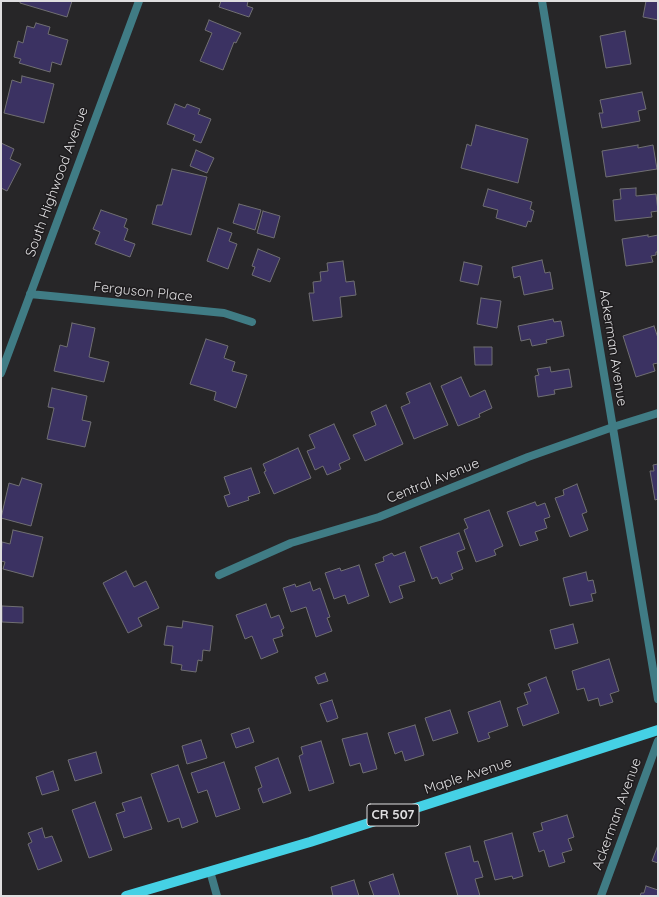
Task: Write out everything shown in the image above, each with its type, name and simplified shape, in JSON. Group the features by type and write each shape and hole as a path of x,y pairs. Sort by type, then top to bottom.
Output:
{"main road":[{"name":"Maple Avenue","path":"126,896 310,842 658,730"}],"street":[{"name":"South Highwood Avenue","path":"1,373 139,1"},
{"name":"Ackerman Avenue","path":"542,1 658,699"},
{"name":"Ferguson Place","path":"30,294 224,314 252,322"},
{"name":"Central Avenue","path":"219,574 291,542 379,517 528,457 658,413"},
{"name":"Ackerman Avenue","path":"601,896 658,741"},
{"path":"210,871 217,896"}],"building":[{"path":"20,1 72,1 67,17 20,3"},
{"path":"221,1 248,1 247,6 253,8 249,17 219,7"},
{"path":"646,1 658,1 658,20 643,17"},
{"path":"209,20 241,33 236,43 234,42 223,70 200,61 212,33 205,30"},
{"path":"36,23 50,27 48,34 68,40 61,65 52,62 50,72 19,63 21,59 14,57 18,41 23,43 27,26 34,28"},
{"path":"625,31 631,64 606,68 600,36"},
{"path":"22,76 54,84 44,123 4,113 12,80 21,83"},
{"path":"642,92 646,109 638,111 640,121 602,128 599,113 603,113 600,100"},
{"path":"175,104 185,108 187,104 200,109 198,114 211,119 201,143 193,140 195,135 167,124"},
{"path":"476,125 528,139 518,183 461,168 467,144 471,146"},
{"path":"1,143 14,149 10,159 21,164 7,191 1,188"},
{"path":"638,145 638,148 653,145 657,169 606,177 602,151"},
{"path":"196,150 214,158 207,173 190,166"},
{"path":"172,169 207,177 191,235 152,224 157,205 162,205"},
{"path":"636,188 636,196 656,194 658,211 651,212 652,217 615,221 613,200 621,199 620,189"},
{"path":"488,189 532,202 530,209 534,211 531,222 528,221 526,227 496,218 498,210 483,206"},
{"path":"239,204 261,210 255,230 233,223"},
{"path":"101,210 127,219 124,227 128,229 124,240 135,244 130,257 95,244 100,232 93,229"},
{"path":"263,211 280,216 274,238 257,233"},
{"path":"218,228 232,233 229,241 237,244 228,269 207,261"},
{"path":"648,235 648,237 658,235 658,252 656,252 656,255 651,256 653,262 626,266 622,239"},
{"path":"258,249 280,258 270,282 252,275 255,267 252,266"},
{"path":"542,260 545,273 550,272 553,289 524,295 520,276 514,278 512,267"},
{"path":"343,261 346,282 354,281 356,295 340,297 342,317 313,321 309,293 314,293 313,282 321,281 320,272 328,271 327,263"},
{"path":"464,262 482,266 478,285 460,281"},
{"path":"481,298 501,301 497,328 477,324"},
{"path":"553,319 554,322 561,321 564,336 546,340 547,343 532,346 530,339 521,341 518,326"},
{"path":"72,323 95,328 89,357 109,362 104,382 54,371 60,345 67,347"},
{"path":"654,326 658,338 658,363 653,364 655,371 636,377 623,336"},
{"path":"206,339 228,346 224,358 235,362 232,371 247,375 236,408 214,400 216,392 190,384"},
{"path":"474,347 492,347 492,365 475,365"},
{"path":"550,367 551,372 569,369 572,387 554,390 555,394 538,397 535,376 539,375 537,369"},
{"path":"461,377 470,397 485,390 492,408 479,414 480,417 458,426 441,386"},
{"path":"430,383 448,425 414,439 401,407 410,403 406,393"},
{"path":"52,388 87,396 82,420 91,422 85,447 47,439 54,408 48,407"},
{"path":"386,405 403,444 365,461 353,435 376,425 371,412"},
{"path":"334,424 350,459 339,464 341,469 327,475 323,466 315,470 307,451 315,448 309,435"},
{"path":"298,448 311,478 274,494 264,472 266,471 263,464"},
{"path":"658,464 658,499 655,500 650,471 654,471 653,465"},
{"path":"251,468 260,493 248,497 249,500 228,507 224,496 230,494 224,477"},
{"path":"22,478 42,484 31,526 1,518 9,483 19,486"},
{"path":"577,484 587,512 582,514 588,530 570,537 555,498 564,495 563,490"},
{"path":"535,502 537,506 545,503 550,517 544,519 547,528 535,532 538,540 520,546 507,512"},
{"path":"489,510 503,546 494,550 496,555 476,562 464,530 468,528 464,519"},
{"path":"13,530 43,537 33,577 3,569 5,562 1,561 2,542 10,544"},
{"path":"459,533 465,549 457,552 463,569 451,574 453,579 440,584 437,577 432,579 420,547"},
{"path":"405,552 415,581 399,586 403,598 390,603 375,564 384,561 383,557 392,553 394,556"},
{"path":"359,565 369,596 348,604 345,595 334,599 325,573 340,568 341,571"},
{"path":"126,571 134,587 146,581 159,608 138,618 142,626 128,633 103,583"},
{"path":"586,572 588,581 593,580 596,593 591,594 593,601 570,606 563,578"},
{"path":"310,582 313,591 320,588 330,617 327,618 332,631 316,637 306,607 291,612 283,588 295,584 296,587"},
{"path":"266,604 271,618 279,615 284,628 281,630 283,636 273,639 278,652 261,659 252,636 245,639 236,615"},
{"path":"2,606 23,607 23,623 2,622"},
{"path":"183,621 213,626 210,651 203,650 202,661 198,660 196,672 181,670 182,665 171,663 173,646 164,645 167,626 182,628"},
{"path":"573,624 578,643 555,649 550,630"},
{"path":"609,659 619,691 610,694 613,702 600,706 598,698 588,701 584,688 577,690 572,671"},
{"path":"325,673 328,681 318,684 315,677"},
{"path":"546,677 559,713 523,726 517,708 528,704 524,693 531,691 528,684"},
{"path":"332,700 338,718 327,722 320,704"},
{"path":"500,701 508,726 488,733 490,738 478,742 468,712"},
{"path":"450,710 458,733 433,741 425,718"},
{"path":"415,725 424,755 405,761 402,751 395,754 388,733"},
{"path":"249,728 254,742 236,748 231,734"},
{"path":"367,733 377,769 363,773 360,763 350,766 342,739"},
{"path":"201,740 207,758 187,764 182,746"},
{"path":"321,741 334,783 309,791 299,756 303,754 301,747"},
{"path":"96,752 102,773 75,781 68,760"},
{"path":"278,758 291,793 263,803 258,789 262,787 255,767"},
{"path":"224,762 240,809 216,817 207,790 198,793 191,773"},
{"path":"178,765 198,822 182,828 179,818 168,822 151,774"},
{"path":"53,771 59,790 42,795 36,777"},
{"path":"141,797 152,829 124,838 116,814 125,811 122,803"},
{"path":"95,802 112,850 89,858 72,810"},
{"path":"567,815 574,837 568,839 572,850 562,853 565,862 549,867 544,850 539,852 533,833 543,830 541,823"},
{"path":"42,828 45,838 52,836 62,861 38,870 28,844 32,842 28,833"},
{"path":"512,833 523,876 513,879 512,876 495,880 484,841"},
{"path":"658,845 658,863 652,861"},
{"path":"470,846 474,862 478,861 483,877 475,879 480,896 458,896 445,853"},
{"path":"393,874 400,896 374,896 369,882"},
{"path":"354,880 359,896 333,896 331,887"},
{"path":"646,886 658,890 658,896 640,896 641,893 644,893"}]}
